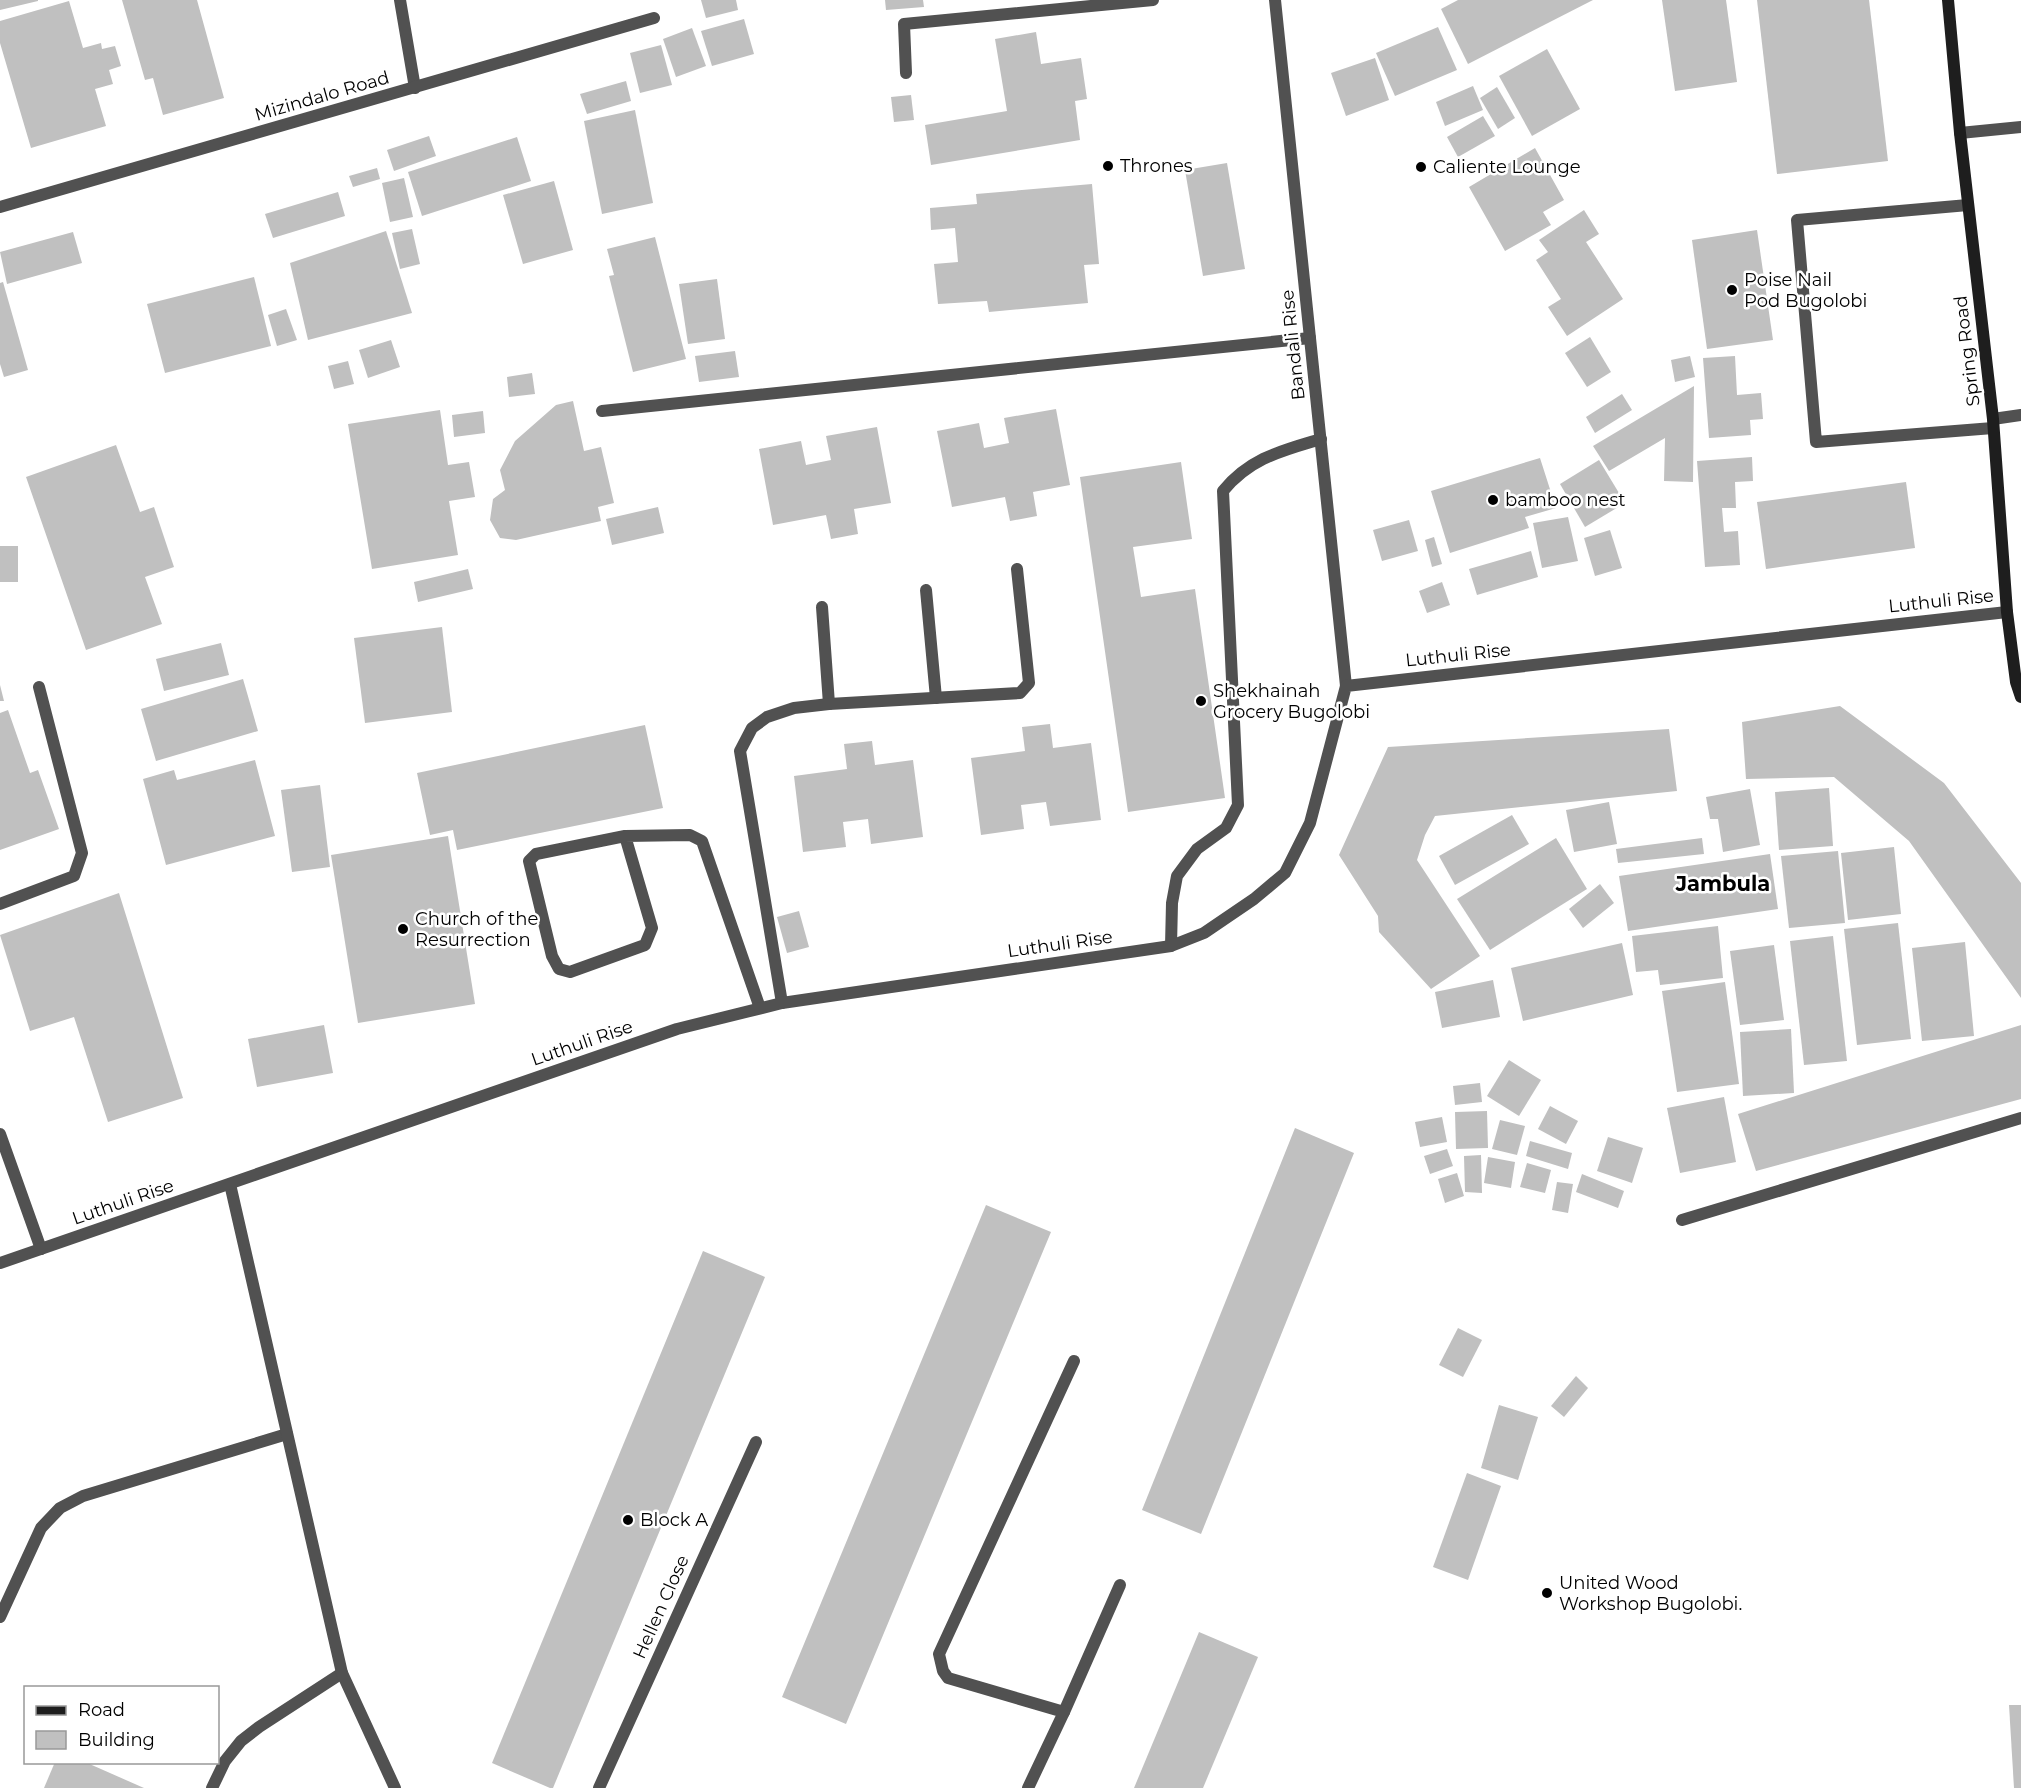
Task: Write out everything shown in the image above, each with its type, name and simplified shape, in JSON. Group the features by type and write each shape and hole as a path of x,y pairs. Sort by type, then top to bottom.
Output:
{"main road":[{"name":"Spring Road","path":"1948,0 1960,133 1993,423 2007,612 2016,682 2021,697"}],"street":[{"path":"400,0 415,88"},
{"path":"906,73 904,24 1153,0"},
{"name":"Bandali Rise","path":"1275,0 1346,686"},
{"name":"Mizindalo Road","path":"0,207 654,18"},
{"path":"1960,133 2021,127"},
{"path":"1968,205 1797,219 1816,442 1993,423 2021,416"},
{"path":"602,411 1310,338"},
{"path":"1171,946 1172,903 1177,876 1197,849 1226,828 1238,805 1223,491 1235,476 1269,454 1321,439"},
{"path":"782,1003 740,751 752,728 767,717 794,708 1020,693 1029,683 1017,569"},
{"path":"926,590 936,698"},
{"path":"822,607 829,704"},
{"name":"Luthuli Rise","path":"0,1263 677,1029 782,1003 1171,946 1204,933 1254,899 1285,873 1310,823 1346,686 2007,612"},
{"path":"0,904 74,876 82,853 39,687"},
{"path":"625,836 652,928 645,945 570,972 559,969 552,956 529,861 536,854 625,836 690,835 702,841 760,1008"},
{"path":"1682,1220 2021,1118"},
{"path":"0,1134 41,1249"},
{"path":"230,1184 342,1673 395,1788"},
{"path":"1064,1712 948,1678 943,1671 939,1654 1074,1361"},
{"path":"0,1617 41,1528 60,1508 83,1496 104,1489 287,1434"},
{"name":"Hellen Close","path":"599,1788 756,1442"},
{"path":"1028,1788 1120,1585"},
{"path":"212,1788 225,1761 241,1741 342,1673"}],"building":[{"path":"0,0 38,0 38,1 0,10"},
{"path":"122,0 197,0 224,98 163,115 153,78 145,80"},
{"path":"701,0 736,0 738,10 706,18"},
{"path":"885,0 923,0 924,7 886,10"},
{"path":"1458,0 1593,0 1468,64 1441,9"},
{"path":"1662,0 1726,0 1737,82 1675,91"},
{"path":"1757,0 1869,0 1888,161 1777,174"},
{"path":"69,1 83,48 101,43 102,49 115,46 121,66 109,70 113,84 95,89 106,126 31,148 0,43 0,21"},
{"path":"744,19 754,54 712,66 701,31"},
{"path":"1438,27 1457,70 1395,96 1376,53"},
{"path":"692,28 706,66 676,77 663,39"},
{"path":"1036,32 1041,64 1081,58 1087,99 1075,101 1080,140 931,165 925,125 1007,111 995,39"},
{"path":"661,45 672,85 640,93 630,53"},
{"path":"1547,49 1580,109 1532,136 1499,76"},
{"path":"1375,58 1389,100 1346,116 1331,73"},
{"path":"626,81 631,101 587,114 580,94"},
{"path":"1473,86 1483,110 1445,126 1436,102"},
{"path":"1497,87 1515,118 1498,129 1480,98"},
{"path":"911,95 914,120 894,122 891,97"},
{"path":"635,110 653,203 602,214 584,121"},
{"path":"1483,116 1495,136 1458,157 1447,137"},
{"path":"429,136 436,156 394,171 387,150"},
{"path":"517,137 531,181 422,216 408,172"},
{"path":"1535,148 1564,200 1543,212 1551,225 1505,251 1469,187"},
{"path":"1227,163 1245,269 1203,276 1185,170"},
{"path":"377,168 380,179 353,187 349,176"},
{"path":"404,178 413,217 390,222 382,183"},
{"path":"554,181 573,250 523,264 503,195"},
{"path":"1092,184 1099,264 1084,265 1088,303 989,312 987,301 938,304 934,264 958,262 955,228 931,230 930,208 977,204 976,194"},
{"path":"338,192 345,216 273,238 265,214"},
{"path":"1584,210 1599,234 1586,242 1623,299 1567,336 1548,307 1561,299 1536,260 1548,252 1539,240"},
{"path":"412,229 420,264 400,269 392,233"},
{"name":"Poise Nail Pod Bugolobi","path":"1757,230 1773,340 1707,349 1692,240"},
{"path":"386,231 412,313 308,340 290,263"},
{"path":"73,232 82,263 7,284 0,252"},
{"path":"655,237 686,359 633,372 609,276 614,275 607,249"},
{"path":"254,277 271,346 165,373 147,304"},
{"path":"717,279 725,339 688,344 679,284"},
{"path":"3,282 28,370 4,377 0,364 0,283"},
{"path":"286,309 297,340 277,346 268,315"},
{"path":"1590,337 1611,372 1587,387 1565,353"},
{"path":"391,340 400,367 368,378 359,350"},
{"path":"735,351 739,377 699,382 695,356"},
{"path":"1690,356 1695,377 1675,382 1671,360"},
{"path":"1735,356 1737,395 1761,393 1763,419 1750,420 1751,435 1709,438 1703,358"},
{"path":"348,361 354,384 334,389 328,366"},
{"path":"532,373 535,394 509,397 507,377"},
{"path":"1694,386 1693,482 1664,481 1665,438 1609,471 1593,446"},
{"path":"1622,394 1632,410 1595,433 1586,417"},
{"path":"573,401 584,451 601,447 614,503 598,507 601,521 516,540 500,538 490,520 493,499 505,490 500,470 515,441 556,405"},
{"path":"1056,409 1070,485 1033,492 1037,516 1010,521 1005,497 952,507 937,431 979,423 984,448 1009,443 1004,418"},
{"path":"440,410 448,465 469,462 475,497 449,501 458,555 372,569 348,424"},
{"path":"483,411 485,433 454,437 452,415"},
{"path":"877,427 891,503 854,509 858,534 831,539 826,515 773,525 759,449 801,441 806,465 831,460 826,436"},
{"path":"116,445 140,512 154,507 174,567 145,577 162,624 86,650 26,477"},
{"path":"1752,457 1753,481 1735,482 1736,508 1722,508 1724,532 1738,531 1740,565 1705,567 1697,461"},
{"name":"bamboo nest","path":"1540,458 1556,508 1525,517 1529,528 1450,553 1431,491"},
{"path":"1599,460 1625,503 1585,527 1560,484"},
{"path":"1181,462 1192,539 1133,547 1141,597 1195,589 1225,798 1128,812 1080,477"},
{"path":"1906,482 1915,548 1766,569 1757,502"},
{"path":"658,507 664,533 612,545 606,519"},
{"path":"1568,517 1578,561 1542,568 1533,523"},
{"path":"1409,520 1418,551 1382,561 1373,530"},
{"path":"1610,530 1622,568 1595,576 1584,538"},
{"path":"1434,537 1442,564 1432,567 1425,540"},
{"path":"0,546 18,546 18,582 0,582"},
{"path":"1531,551 1538,577 1477,595 1469,569"},
{"path":"468,569 473,589 418,602 414,582"},
{"path":"1442,582 1450,605 1427,613 1419,591"},
{"path":"442,627 452,712 365,723 354,638"},
{"path":"221,643 229,675 164,691 156,659"},
{"path":"243,679 258,731 156,761 141,709"},
{"path":"0,685 4,701 0,701"},
{"path":"1840,706 1944,783 2021,883 2021,998 1909,841 1834,777 1746,779 1742,722"},
{"path":"8,710 30,773 38,770 59,829 0,850 0,713"},
{"path":"1050,724 1053,748 1091,743 1101,820 1050,826 1046,802 1021,805 1024,829 981,835 971,758 1025,751 1022,727"},
{"path":"645,725 663,808 457,850 453,830 430,835 417,773"},
{"path":"1669,729 1677,791 1435,816 1425,835 1417,860 1480,956 1431,989 1379,932 1378,916 1339,855 1388,747"},
{"path":"872,741 875,765 913,760 923,837 871,844 868,819 843,822 846,847 803,852 794,776 847,769 844,744"},
{"path":"255,760 275,836 166,865 143,779 174,770 177,780"},
{"path":"320,785 330,867 292,872 281,790"},
{"path":"1829,788 1833,846 1779,850 1775,792"},
{"path":"1750,789 1760,845 1723,852 1718,819 1710,819 1706,797"},
{"path":"1609,802 1617,844 1574,852 1566,810"},
{"path":"1512,815 1529,844 1455,885 1439,856"},
{"name":"Church of the Resurrection","path":"448,836 475,1004 358,1023 331,855"},
{"path":"1556,838 1587,889 1490,950 1457,899"},
{"path":"1702,838 1704,854 1618,863 1616,849"},
{"path":"1894,847 1901,914 1848,920 1841,853"},
{"path":"1838,851 1845,923 1789,928 1781,856"},
{"path":"1770,854 1778,909 1628,931 1619,876"},
{"path":"1600,884 1614,903 1583,928 1569,909"},
{"path":"119,893 183,1098 108,1122 74,1017 30,1031 0,935"},
{"path":"799,911 809,947 787,953 777,917"},
{"path":"1898,923 1911,1039 1857,1045 1844,929"},
{"path":"1718,926 1723,978 1660,985 1658,970 1636,972 1632,936"},
{"path":"1833,936 1847,1061 1804,1065 1790,941"},
{"path":"1965,942 1974,1036 1922,1041 1912,948"},
{"path":"1622,943 1633,995 1523,1021 1511,968"},
{"path":"1774,945 1784,1020 1740,1025 1730,951"},
{"path":"1493,980 1500,1017 1442,1028 1435,992"},
{"path":"1725,982 1739,1084 1677,1092 1662,991"},
{"path":"324,1025 333,1073 257,1087 248,1039"},
{"path":"2021,1025 2021,1099 1756,1171 1738,1114"},
{"path":"1791,1029 1794,1093 1743,1096 1740,1032"},
{"path":"1509,1060 1541,1080 1519,1116 1487,1096"},
{"path":"1480,1083 1482,1102 1455,1105 1453,1086"},
{"path":"1724,1097 1736,1162 1680,1173 1667,1108"},
{"path":"1550,1106 1578,1121 1566,1144 1538,1129"},
{"path":"1487,1111 1488,1148 1456,1149 1455,1112"},
{"path":"1442,1117 1447,1142 1420,1147 1415,1122"},
{"path":"1500,1120 1525,1126 1517,1155 1492,1149"},
{"path":"1295,1128 1354,1153 1201,1534 1142,1510"},
{"path":"1608,1137 1643,1148 1632,1183 1597,1171"},
{"path":"1530,1141 1572,1153 1568,1169 1526,1156"},
{"path":"1447,1149 1453,1166 1430,1174 1424,1156"},
{"path":"1481,1155 1482,1193 1465,1192 1464,1156"},
{"path":"1488,1157 1515,1162 1511,1188 1484,1183"},
{"path":"1527,1163 1551,1170 1545,1193 1520,1187"},
{"path":"1457,1173 1464,1196 1445,1203 1438,1179"},
{"path":"1582,1174 1624,1191 1618,1208 1576,1192"},
{"path":"1557,1182 1573,1184 1568,1213 1552,1210"},
{"path":"986,1205 1051,1232 846,1724 782,1697"},
{"name":"Block A","path":"703,1251 765,1277 553,1788 550,1788 492,1763"},
{"path":"1458,1328 1482,1340 1463,1377 1439,1365"},
{"path":"1576,1376 1588,1388 1564,1417 1551,1406"},
{"path":"1499,1405 1538,1417 1518,1480 1481,1468"},
{"path":"1467,1473 1501,1486 1468,1580 1433,1567"},
{"path":"1199,1632 1258,1657 1203,1788 1134,1788"},
{"path":"2009,1705 2021,1705 2021,1788 2014,1788"},
{"path":"54,1764 90,1764 144,1788 44,1788"}],"place":[{"name":"Thrones","path":"1108,166"},
{"name":"Caliente Lounge","path":"1421,167"},
{"name":"Poise Nail Pod Bugolobi","path":"1732,290"},
{"name":"bamboo nest","path":"1493,500"},
{"name":"Shekhainah Grocery Bugolobi","path":"1201,701"},
{"name":"Church of the Resurrection","path":"403,929"},
{"name":"Block A","path":"628,1520"},
{"name":"United Wood Workshop Bugolobi.","path":"1547,1593"}],"district":[{"name":"Jambula","path":"1723,884"}]}
